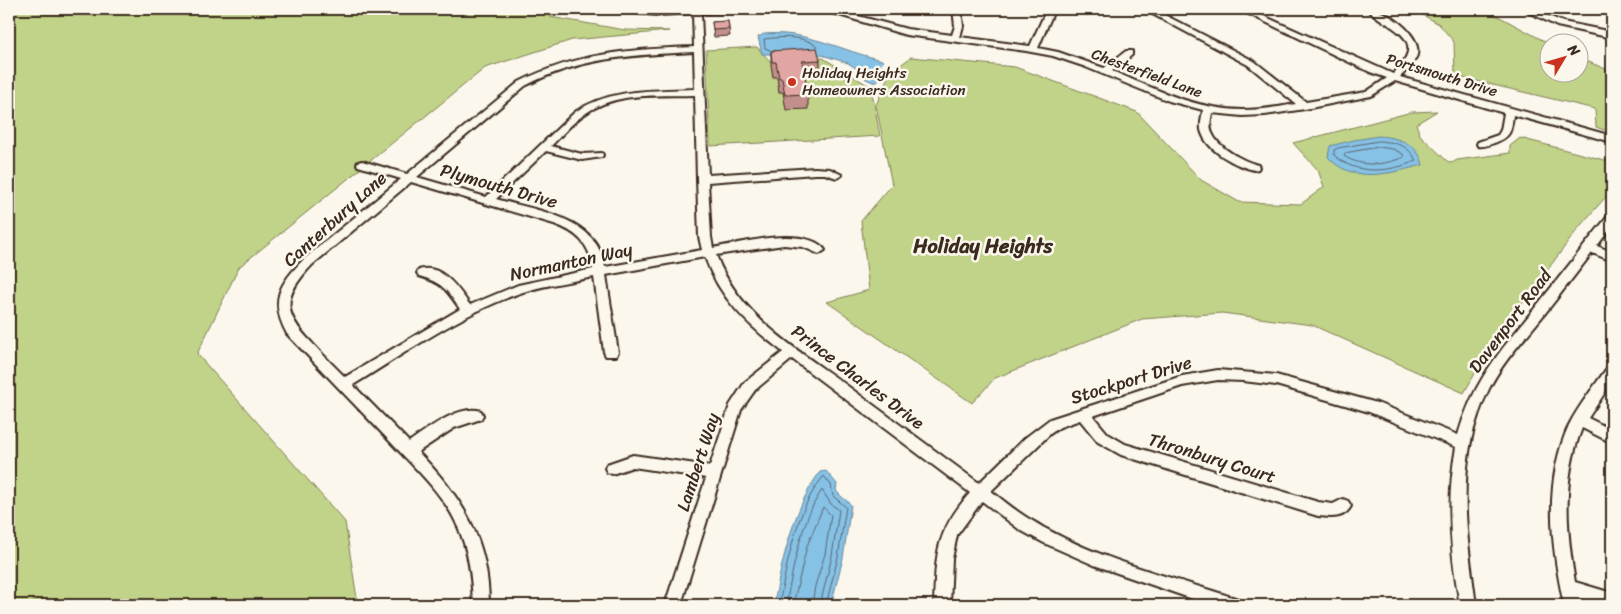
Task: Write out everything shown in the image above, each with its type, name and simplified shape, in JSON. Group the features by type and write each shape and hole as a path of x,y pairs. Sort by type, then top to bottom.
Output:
{"street":[{"path":"623,9 652,12 734,9"},
{"name":"Chesterfield Lane","path":"823,9 906,32 1034,49 1070,58 1172,99 1208,109 1253,113 1305,106 1368,94 1381,88 1394,78 1411,61 1412,44 1398,26 1371,9"},
{"path":"955,39 959,22 957,9"},
{"path":"1147,9 1251,63 1271,77 1305,106"},
{"name":"Portsmouth Drive","path":"1242,9 1394,78 1440,94 1612,139"},
{"path":"1526,9 1560,24 1612,35"},
{"name":"Prince Charles Drive","path":"697,10 704,226 708,252 717,275 731,297 760,327 791,352 1025,525 1062,545 1232,605"},
{"path":"1034,49 1048,13"},
{"path":"1306,38 1319,33"},
{"name":"Canterbury Lane","path":"481,605 477,568 466,527 445,491 287,324 282,310 284,295 292,281 308,262 508,94 545,72 576,61 604,55 698,49"},
{"path":"1105,72 1129,53"},
{"path":"488,201 582,111 602,101 627,96 700,92"},
{"path":"1208,109 1205,124 1210,137 1241,163 1254,167"},
{"path":"1482,144 1502,136 1506,130 1509,111"},
{"path":"544,147 582,157 598,155"},
{"name":"Plymouth Drive","path":"362,164 558,221 579,231 594,245 612,352"},
{"path":"702,179 815,171 837,175"},
{"name":"Davenport Road","path":"1468,605 1458,546 1457,484 1464,444 1477,400 1495,367 1612,219"},
{"name":"Normanton Way","path":"344,384 467,310 528,286 762,243 785,241 810,245 819,250"},
{"path":"1590,248 1612,257"},
{"path":"423,273 435,274 443,278 467,310"},
{"name":"Lambert Way","path":"673,605 732,416 739,401 756,379 791,352"},
{"path":"1572,605 1559,532 1559,499 1565,458 1580,420 1612,372"},
{"name":"Stockport Drive","path":"942,605 949,536 956,520 1041,432 1055,424 1182,381 1212,376 1243,376 1276,380 1355,402 1408,420 1464,444"},
{"name":"Thronbury Court","path":"1083,414 1103,438 1132,453 1318,510 1335,511 1343,506"},
{"path":"408,451 450,422 466,416 476,415"},
{"path":"1580,420 1612,437"},
{"path":"612,468 634,461 714,473"},
{"path":"1568,587 1612,601"}],"green space":[{"path":"9,9 559,9 550,17 625,30 669,31 572,40 485,68 239,267 197,354 345,522 358,605 9,605"},
{"path":"1412,9 1485,9 1538,38 1538,82 1588,82 1588,62 1608,70 1612,87 1612,133 1596,127 1595,109 1455,76 1454,42 1439,24"},
{"path":"757,47 770,61 823,58 871,87 880,136 710,146 706,50"},
{"path":"911,57 1015,67 1137,112 1201,180 1239,202 1301,204 1324,187 1318,170 1293,143 1412,112 1437,111 1416,124 1420,135 1447,161 1452,163 1457,160 1510,153 1510,146 1520,138 1612,162 1612,190 1580,226 1490,347 1464,393 1312,325 1222,313 1142,319 995,378 972,403 827,302 869,290 861,221 892,185 876,105 889,74"}],"water":[{"path":"764,34 795,35 809,38 882,60 883,62 878,68 878,81 875,83 866,79 848,63 822,55 762,54 758,37"},
{"path":"1379,136 1394,138 1407,143 1417,151 1423,165 1385,173 1361,174 1338,166 1328,157 1330,146"},
{"path":"826,471 837,484 836,490 851,505 843,558 831,605 774,605 780,571 796,518 811,486 820,472"}],"building":[{"path":"728,21 729,29 713,30 712,22"},
{"path":"817,48 820,60 802,61 808,94 785,95 782,78 779,78 776,62 772,62 771,51"}],"place":[{"name":"Holiday Heights Homeowners Association","path":"792,82"}],"district":[{"name":"Holiday Heights","path":"983,246"}]}
